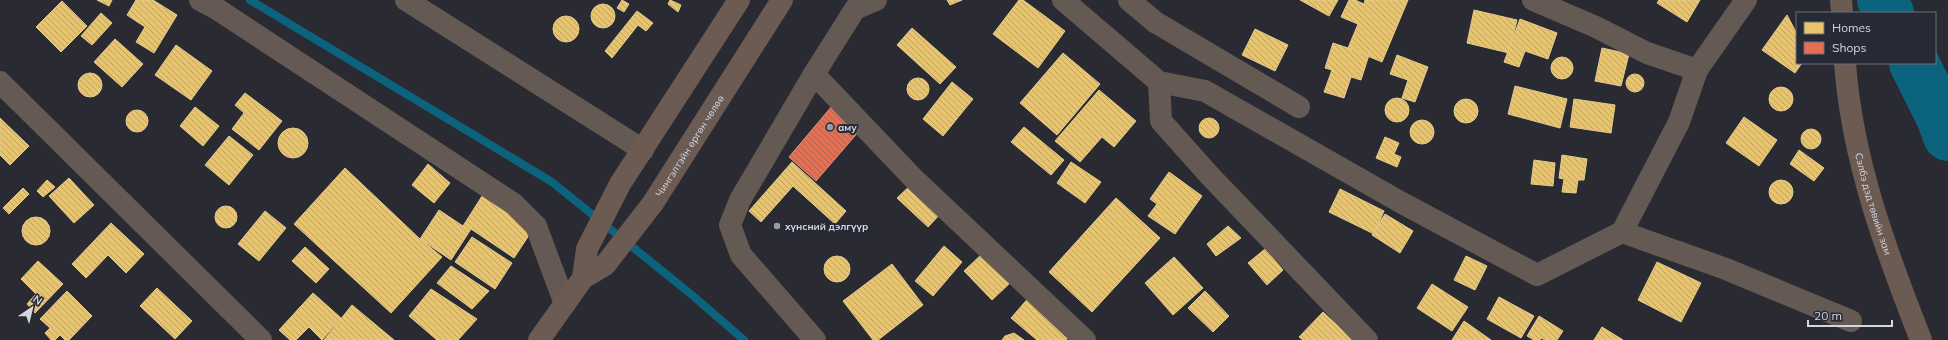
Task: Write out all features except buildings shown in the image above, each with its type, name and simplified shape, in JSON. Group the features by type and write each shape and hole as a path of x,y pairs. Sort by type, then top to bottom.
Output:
{"main road":[{"name":"Чингэлтэйн өргөн чөлөө","path":"583,278 587,249 620,184 738,0"},
{"name":"Чингэлтэйн өргөн чөлөө","path":"539,340 583,278 605,266 653,203 782,0"},
{"name":"Сэлбэ дэд төвийн зам","path":"1845,64 1854,123 1866,180 1890,261 1921,340"}],"street":[{"path":"200,0 217,9 514,204 536,226 565,304"},
{"path":"406,0 643,150"},
{"path":"815,340 741,255 730,225 740,200 814,74 855,9 876,0"},
{"path":"1064,0 1159,82 1205,91 1402,203 1537,275 1622,232 1679,122 1697,70 1746,0"},
{"path":"1129,0 1155,22 1299,107"},
{"path":"1533,0 1596,26 1647,53 1697,70"},
{"path":"814,74 914,179 1085,340"},
{"path":"0,82 261,340"},
{"path":"1159,82 1161,121 1211,177 1367,340"},
{"path":"1622,232 1726,269 1851,321"}],"waterway":[{"path":"250,0 552,182 692,295 744,340"},
{"path":"1882,0 1888,12"},
{"path":"1914,64 1941,117 1948,136"},
{"path":"1941,117 1948,111"}],"place":[{"name":"аму","path":"830,127"},
{"name":"хүнсний дэлгүүр","path":"777,226"}]}
